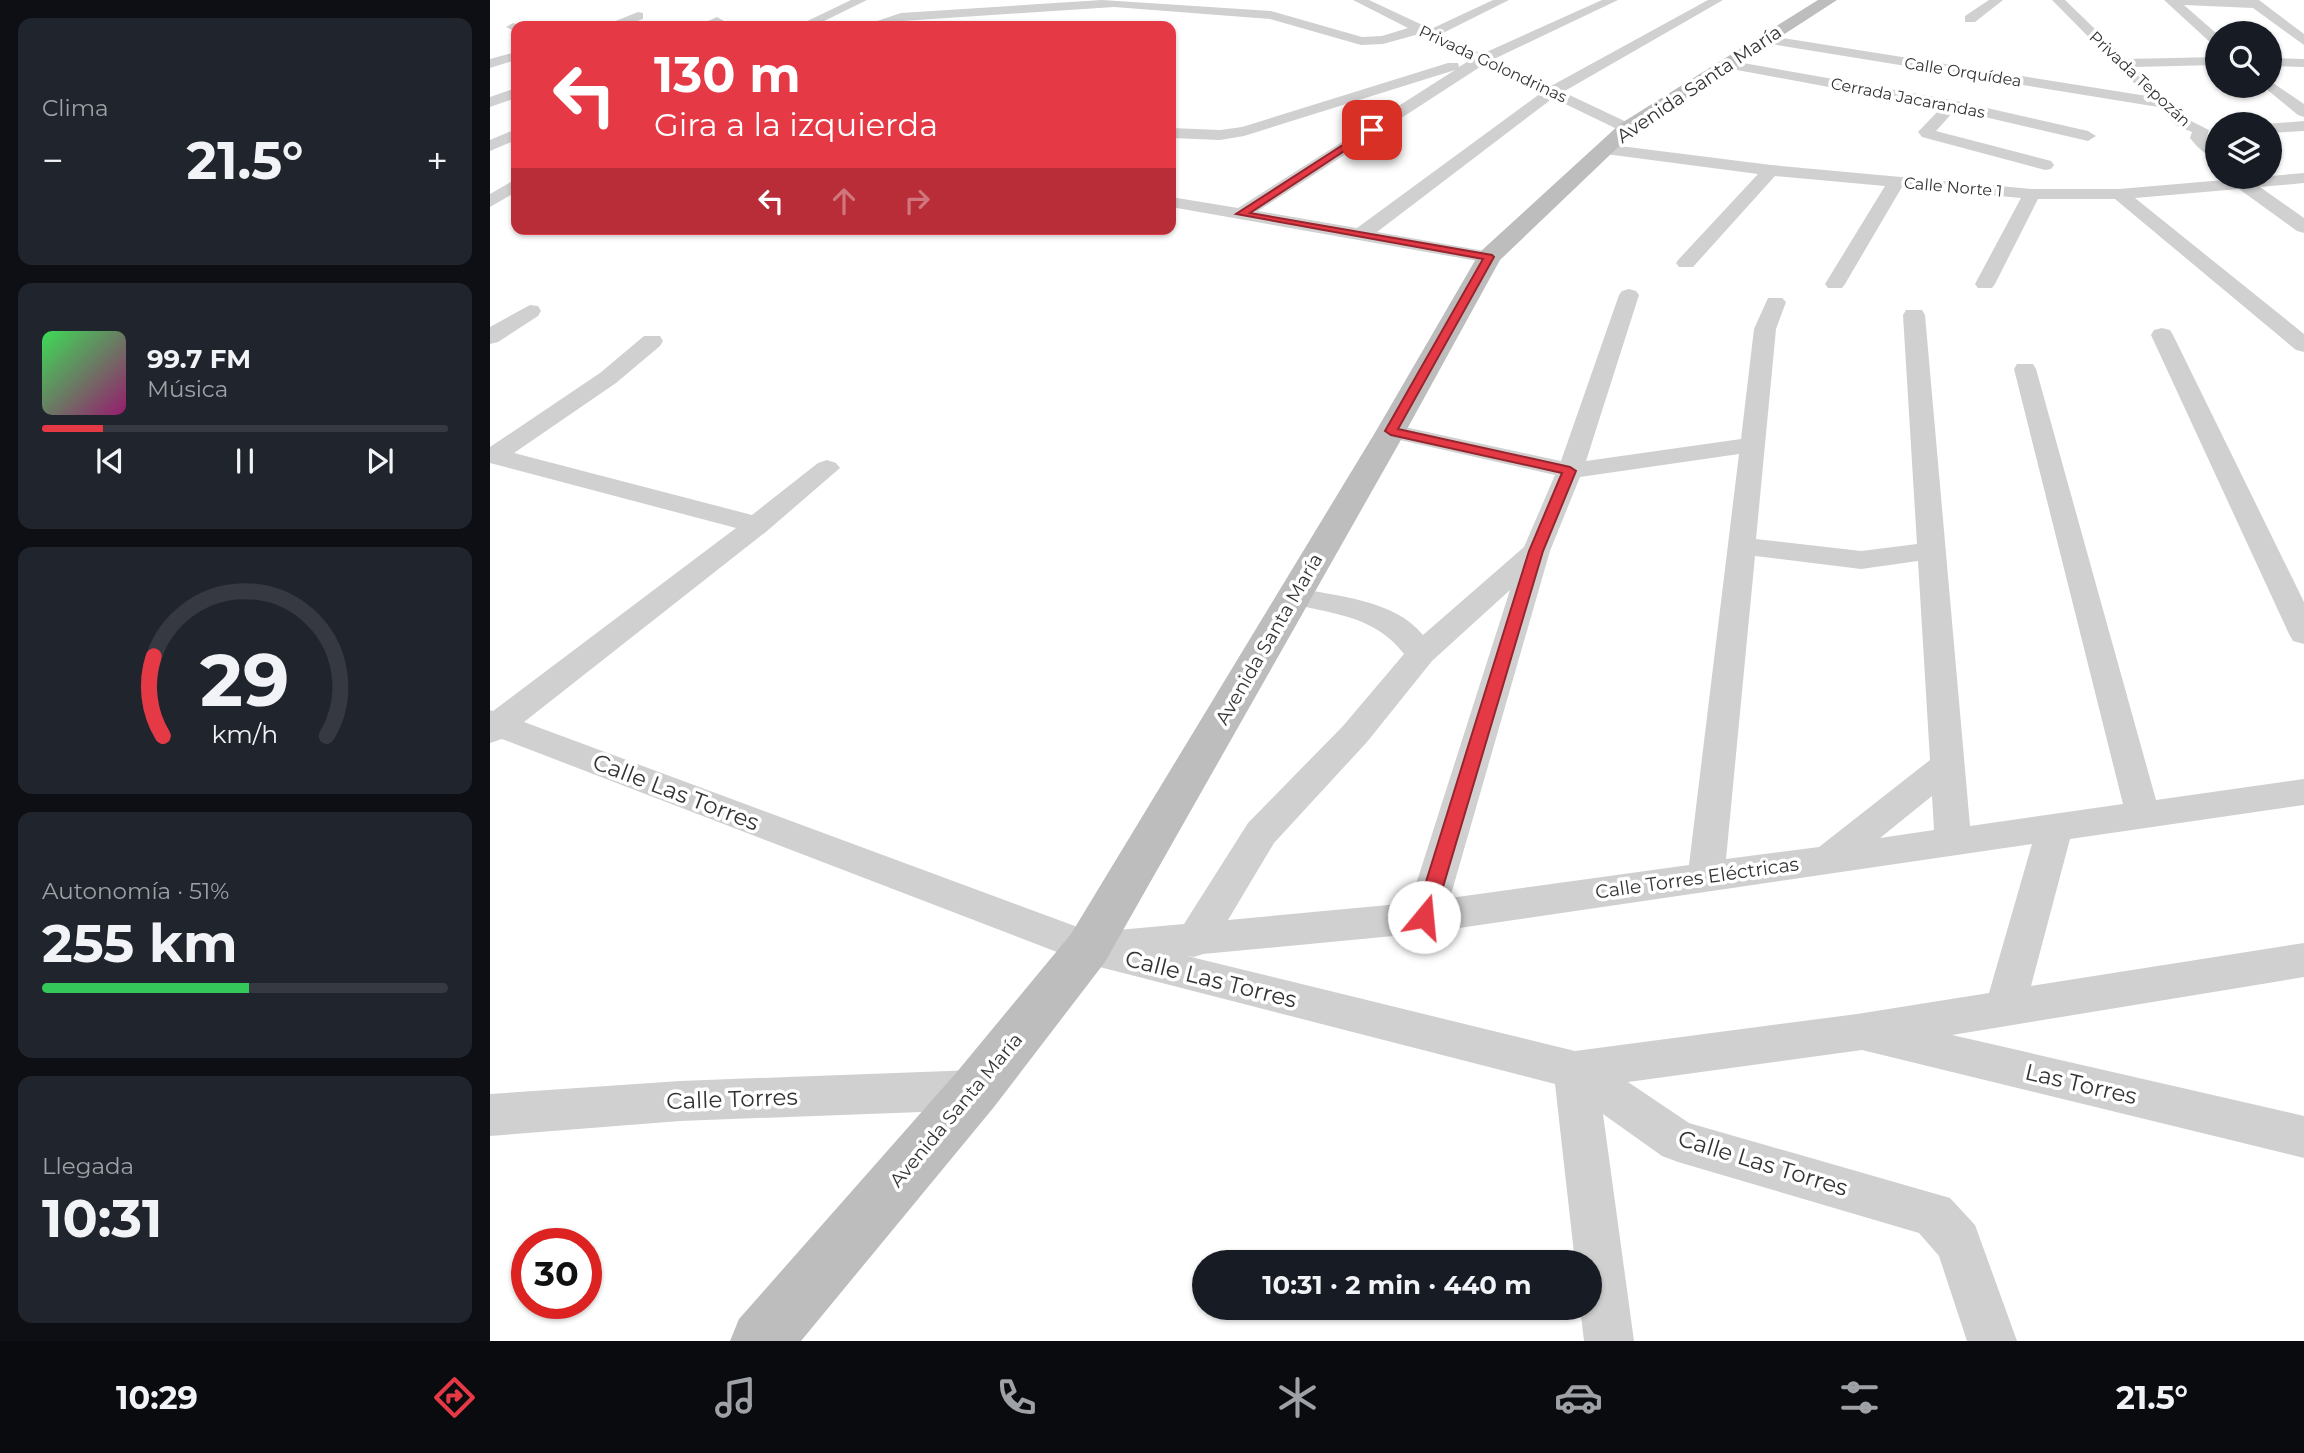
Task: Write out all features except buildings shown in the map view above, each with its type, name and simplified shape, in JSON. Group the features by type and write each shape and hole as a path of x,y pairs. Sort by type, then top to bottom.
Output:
{"main road":[{"name":"Avenida Santa María","path":"761,1341 975,1090 1088,948 1391,431 1489,257 1616,138 1764,39 1829,0"}],"street":[{"path":"839,0 858,1"},
{"path":"1098,0 1271,15"},
{"path":"1181,0 1196,9"},
{"path":"1242,0 1271,15 1361,41 1426,32 1503,0"},
{"name":"Privada Golondrinas","path":"1359,0 1552,92 1616,138"},
{"path":"1241,214 1482,59 1612,0"},
{"path":"1362,234 1552,92 1717,0"},
{"path":"1970,19 1997,0"},
{"name":"Privada Tepozán","path":"2058,0 2161,103 2187,126 2205,130"},
{"path":"2170,0 2253,2 2304,41"},
{"path":"2170,0 2205,31"},
{"path":"815,21 858,1"},
{"path":"880,21 909,16 1114,3"},
{"path":"624,21 638,16"},
{"path":"2271,16 2304,22"},
{"name":"Calle Orquídea","path":"1764,39 2161,103"},
{"path":"490,64 511,58"},
{"path":"1176,133 1220,135 1244,131 1482,59"},
{"path":"2120,63 2205,61"},
{"path":"1984,76 1994,62"},
{"path":"2282,62 2304,63"},
{"name":"Cerrada Jacarandas","path":"1726,64 1952,105 2088,136"},
{"path":"490,90 511,92"},
{"path":"490,102 511,95"},
{"path":"2282,95 2304,112"},
{"path":"1952,105 1926,132 1928,134 2045,165"},
{"path":"2282,127 2304,126"},
{"path":"490,146 511,136"},
{"name":"Calle Norte 1","path":"1616,138 1771,170 2032,194 2119,194 2205,186"},
{"path":"490,152 508,159"},
{"path":"1686,263 1771,170"},
{"path":"1835,284 1896,182"},
{"path":"490,202 511,187"},
{"path":"2250,189 2304,227"},
{"path":"1985,284 2032,194"},
{"path":"2119,194 2304,345"},
{"path":"1176,203 1489,257"},
{"path":"1424,917 1536,551 1570,471 1629,295"},
{"path":"1706,877 1765,329 1775,302"},
{"path":"490,337 530,311"},
{"path":"1914,315 1953,842"},
{"path":"2162,335 2304,634"},
{"path":"492,456 608,378 652,341"},
{"path":"2025,369 2143,815"},
{"path":"1391,431 1570,471 1752,445"},
{"path":"492,456 757,525"},
{"path":"492,726 757,525 827,468"},
{"path":"1742,546 1861,560 1932,551"},
{"path":"1194,941 1261,833 1355,734 1421,654 1536,551"},
{"path":"1294,596 1383,617 1404,632 1421,654"},
{"name":"Calle Las Torres","path":"492,726 1088,948 1575,1070 1678,1141 1933,1214 1958,1242 1992,1341"},
{"path":"1828,859 1947,765"},
{"name":"Calle Torres Eléctricas","path":"1088,948 1194,941 1424,917 2304,792"},
{"path":"2005,1008 2054,827"},
{"path":"1609,1341 1575,1070 1857,1031 2304,960"},
{"name":"Las Torres","path":"1857,1031 2304,1137"},
{"name":"Calle Torres","path":"490,1115 680,1101 975,1090"}],"route":[{"path":"1372,130 1241,214 1489,257 1391,431 1570,471 1536,551 1424,917"}]}
